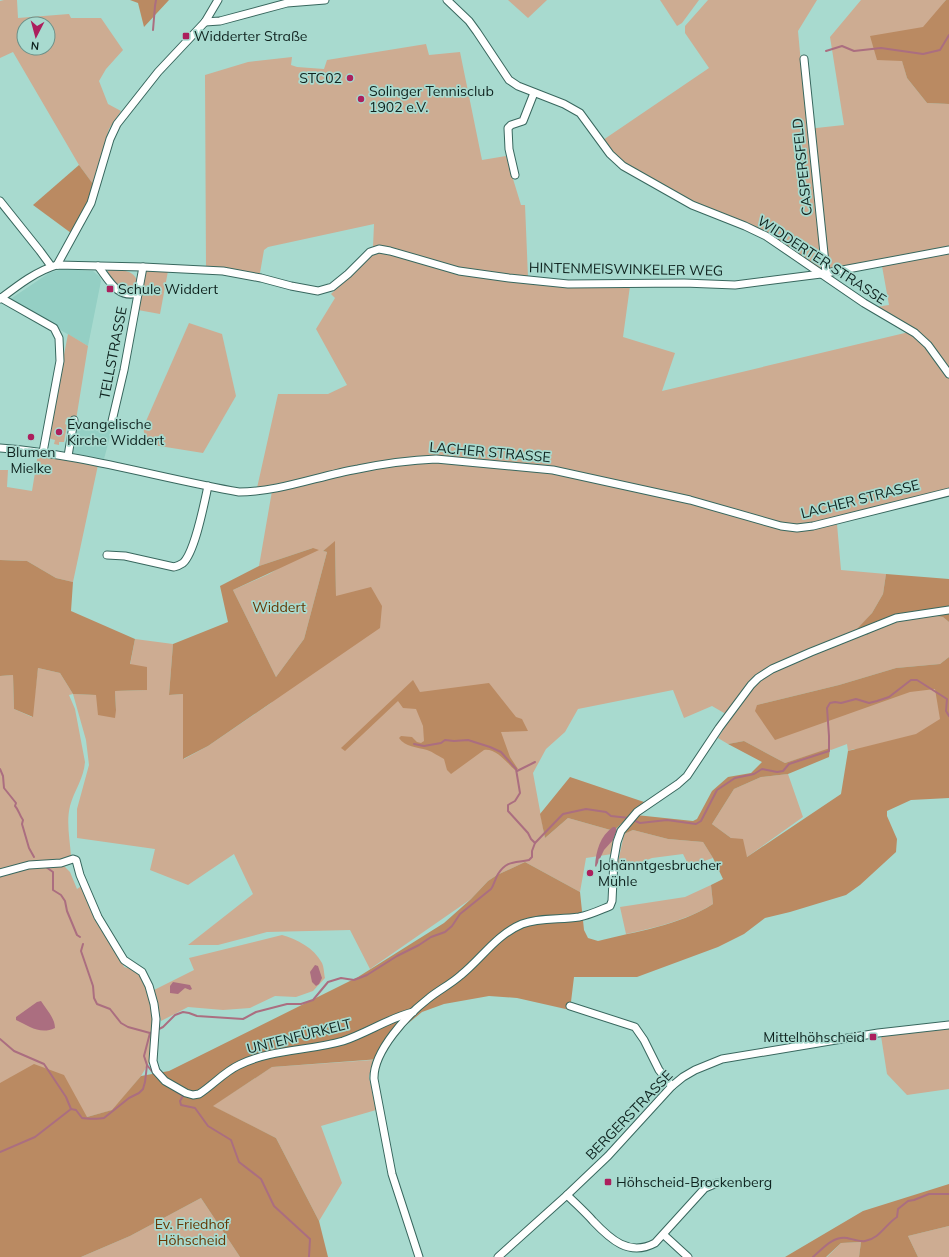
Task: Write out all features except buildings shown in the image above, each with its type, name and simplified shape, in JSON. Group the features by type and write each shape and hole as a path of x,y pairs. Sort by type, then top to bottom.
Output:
{"street":[{"path":"43,452 60,361 59,338 54,328 1,298 26,281 54,266 91,203 110,139 119,120 171,57 205,22 218,0"},
{"path":"205,22 220,21 287,3 325,0"},
{"name":"WIDDERTER STRASSE","path":"447,0 469,21 509,80 518,86 571,107 580,113 610,154 625,168 696,207 745,226 761,234 824,274 864,304 915,333 928,345 949,374"},
{"name":"CASPERSFELD","path":"804,59 824,274"},
{"path":"515,175 509,149 508,128 511,124 523,121 534,93"},
{"path":"0,201 54,266"},
{"name":"HINTENMEISWINKELER WEG","path":"54,266 142,267 232,272 318,291 332,287 348,274 368,254 379,249 449,269 469,273 568,284 735,284 824,274 949,250"},
{"path":"98,266 119,292 128,295 138,293"},
{"name":"TELLSTRASSE","path":"112,422 124,370 142,267"},
{"path":"68,456 74,420"},
{"name":"LACHER STRASSE","path":"0,448 68,456 238,492 255,492 358,468 424,459 553,470 690,500 781,526 797,528 821,525 949,492"},
{"path":"107,555 124,556 174,567 181,565 186,559 193,544 208,486"},
{"path":"419,1257 392,1174 374,1079 375,1067 382,1050 393,1035 413,1012 429,997 461,976 496,940 513,928 535,920 585,916 610,906 612,901 614,859 620,831 641,809 678,784 687,776 719,728 751,685 766,672 811,652 896,618 949,610"},
{"name":"UNTENFÜRKELT","path":"0,873 29,865 61,863 73,859 77,862 80,875 98,917 124,960 142,972 152,994 156,1024 153,1061 154,1068 165,1081 189,1094 196,1095 202,1092 230,1070 247,1061 343,1041 402,1015 413,1012"},
{"path":"570,1006 635,1027 644,1040 659,1070 672,1086"},
{"name":"BERGERSTRASSE","path":"498,1257 568,1195 608,1156 672,1086 695,1070 722,1060 875,1034 949,1025"},
{"path":"568,1195 613,1241 632,1252 650,1246 664,1235 705,1188 717,1182"},
{"path":"664,1235 688,1257"}],"shaded area":[{"path":"130,0 169,0 144,27 138,3"},
{"path":"946,0 949,0 949,104 927,103 907,78 902,61 877,60 870,36 923,27"},
{"path":"79,165 93,184 89,198 71,233 33,205"},
{"path":"62,269 93,271 100,277 101,281 88,346 9,300 49,273"},
{"path":"74,420 111,426 110,429 112,429 104,459 69,452"},
{"path":"335,541 336,596 371,587 382,606 380,628 208,746 183,759 183,694 169,695 173,644 228,622 220,586 259,566 313,548 319,550 233,590 276,677 304,639 327,552 323,551"},
{"path":"0,560 27,561 56,578 73,582 71,611 135,639 130,664 147,667 147,690 115,691 115,718 98,715 96,695 73,694 60,673 38,668 33,717 14,709 13,675 0,676"},
{"path":"886,574 949,579 949,622 943,617 907,612 867,635 857,629 872,613 883,594"},
{"path":"949,657 949,798 911,800 887,811 887,816 897,839 896,852 860,885 846,895 765,918 744,934 718,947 637,977 574,977 570,1010 517,998 489,996 444,1004 422,1012 406,1025 380,1059 272,1067 213,1106 276,1138 319,1221 328,1257 240,1257 201,1198 130,1236 81,1257 0,1257 0,1083 34,1064 64,1075 87,1117 112,1110 141,1076 169,1071 358,977 444,923 471,899 488,881 497,875 525,862 580,892 584,930 588,938 598,941 657,927 686,918 713,904 711,885 723,879 713,858 703,842 668,839 633,830 624,834 636,815 693,821 697,819 712,791 728,777 751,773 762,762 728,744 744,741 785,763 830,748 829,757 788,774 761,777 734,789 712,824 731,838 743,839 747,857 841,794 848,751 916,734 940,719 935,689 910,692 775,740 755,711 757,705 839,685 896,668 940,664"},
{"path":"413,680 420,692 489,683 516,717 522,719 528,731 501,732 510,757 518,769 515,770 493,751 484,750 451,774 447,770 444,759 429,751 408,745 399,738 401,736 412,737 417,742 421,743 424,741 423,726 416,709 403,708 398,701 345,751 341,748"},
{"path":"570,777 647,803 630,815 614,831 568,818 545,838 540,814"},
{"path":"613,827 617,830 613,840 604,850 596,867 598,849 602,839"},
{"path":"315,965 318,966 322,978 316,986 312,982 310,972"},
{"path":"173,982 190,985 192,989 190,990 185,988 178,994 170,993 170,986"},
{"path":"41,1001 52,1017 55,1028 44,1031 39,1030 16,1020 16,1017 37,1002"},
{"path":"949,1184 949,1226 908,1236 918,1257 859,1257 861,1242 841,1243 826,1257 785,1257 863,1211"}],"green space":[{"path":"17,0 16,56 56,56 56,16 44,16 69,14 71,18 101,18 123,50 106,69 99,81 108,104 121,111 109,129 93,184 79,165 13,52 0,58 0,1"},
{"path":"508,0 547,0 528,18"},
{"path":"660,0 699,0 682,23 677,26"},
{"path":"708,0 817,0 798,31 807,129 844,125 830,37 861,0 946,0 902,60 907,78 927,103 949,104 949,248 827,270 819,270 761,231 701,207 660,185 614,156 603,140 709,68 685,33 685,26"},
{"path":"426,44 429,55 460,52 482,160 506,156 521,205 525,205 528,277 466,270 373,247 374,224 268,247 264,250 260,273 227,268 206,267 205,75 248,62 292,57 291,65 297,67 324,69 327,60"},
{"path":"385,252 453,273 630,286 623,337 675,353 662,391 909,332 920,340 949,378 949,490 816,523 795,525 776,523 553,467 424,456 327,473 257,488 278,394 328,394 347,385 316,329 335,298 331,294 373,253"},
{"path":"949,252 949,369 927,341 875,307 889,305 882,266"},
{"path":"146,268 168,271 160,314 138,310"},
{"path":"108,270 126,271 133,274 137,281 136,287 132,291 122,290 108,273"},
{"path":"189,323 222,334 236,396 203,453 147,444 143,428"},
{"path":"68,334 88,346 76,420 66,419 65,424 67,425 64,442 59,442 59,445 54,444 55,440 48,438"},
{"path":"38,454 98,465 73,582 56,578 27,561 0,560 0,470 8,470 7,487 32,491"},
{"name":"Widdert","path":"424,461 552,473 690,502 785,530 806,530 837,524 841,570 886,574 883,594 872,613 857,630 867,635 907,612 943,617 949,622 949,657 940,664 896,668 839,685 757,705 949,671 949,787 854,749 848,751 847,744 785,763 744,741 728,744 718,738 731,717 712,706 684,718 673,690 578,709 565,732 546,749 533,773 545,838 568,818 614,831 612,854 586,858 580,892 525,862 497,875 488,881 471,899 370,969 350,930 267,932 218,945 188,945 253,894 234,854 188,885 150,870 155,849 77,838 77,809 89,765 86,740 73,694 96,695 116,710 115,691 146,690 130,665 135,639 173,644 169,695 183,694 184,759 208,746 271,703 336,596 335,542 323,551 327,552 304,639 276,677 233,590 269,574 313,548 259,566 272,491 363,471"},
{"path":"38,668 60,673 73,694 69,695 75,709 85,762 83,774 72,800 69,812 68,825 71,856 62,860 0,871 0,676 13,675 14,709 32,717"},
{"path":"788,774 803,817 747,857 731,838 712,824 734,789 761,777"},
{"path":"633,830 668,839 703,842 713,858 689,866 683,854 652,858 616,872 624,834"},
{"path":"62,864 70,872 77,889 83,885 124,967 135,970 142,977 151,1001 153,1028 150,1061 141,1076 113,1110 87,1117 0,1083 0,874 33,866"},
{"path":"711,885 713,904 681,919 660,926 626,934 620,907 685,897"},
{"path":"282,935 305,945 319,958 322,963 325,978 313,991 296,997 275,996 250,1008 223,1010 188,1007 161,1021 154,990 194,970 189,958"},
{"path":"949,1027 949,1089 907,1095 887,1074 881,1036"},
{"path":"373,1060 369,1077 376,1110 321,1126 342,1183 319,1221 276,1138 212,1106 272,1067"},
{"name":"Ev. Friedhof Höhscheid","path":"201,1198 240,1257 81,1257 130,1236"},
{"path":"949,1226 949,1257 918,1257 908,1236"},
{"path":"861,1242 859,1257 827,1257 841,1243"}],"waterway":[{"path":"153,30 156,0"},
{"path":"826,51 842,46 854,51 881,48 923,54 940,50 949,35"},
{"path":"633,820 640,823 667,820 696,824 701,821 717,790 735,778 754,774 762,769 777,772 783,771 789,764 829,751 827,708 830,703 841,703 856,699 869,703 877,701 889,697 911,680 917,680 947,699 946,711 949,716"},
{"path":"414,744 424,746 441,743 445,740 468,740 501,752 516,769 520,793 515,801 508,805 508,811 535,843"},
{"path":"517,771 535,762"},
{"path":"0,769 3,776 4,788 16,803 15,806 23,820 22,824 29,848 34,857"},
{"path":"157,1030 163,1027 175,1015 183,1012 197,1016 243,1019 256,1012 287,1004 301,1004 313,1000 328,982 341,978 354,980 367,975 431,937 445,932 452,926 460,914 491,889 498,874 505,866 508,864 529,860 532,857 532,851 535,843 563,814 586,809 606,812 611,816 629,818"},
{"path":"46,867 53,872 53,890 61,895 65,901 67,911 77,935 80,937"},
{"path":"83,944 81,951 93,986 94,998 97,1004 110,1009 121,1023 128,1027 150,1033"},
{"path":"0,1152 35,1137 71,1109 76,1110 82,1118 104,1118 129,1098 139,1093 143,1089 145,1082 147,1065 144,1056 150,1033 153,1032"},
{"path":"0,1039 14,1051 44,1064 66,1097 71,1109"},
{"path":"147,1065 154,1074"},
{"path":"171,1088 183,1096 180,1101 181,1105 195,1108 208,1126 231,1140 239,1162 261,1179 274,1206 310,1239 309,1257"},
{"path":"813,1257 828,1243 837,1239 847,1238 858,1241 870,1240 897,1217 898,1209 908,1201 929,1194 949,1194"}],"place":[{"name":"Widderter Straße","path":"186,36"},
{"name":"STC02","path":"350,78"},
{"name":"Solinger Tennisclub 1902 e.V.","path":"361,99"},
{"name":"Schule Widdert","path":"110,289"},
{"name":"Evangelische Kirche Widdert","path":"59,432"},
{"name":"Blumen Mielke","path":"31,437"},
{"name":"Johänntgesbrucher Mühle","path":"590,873"},
{"name":"Mittelhöhscheid","path":"873,1037"},
{"name":"Höhscheid-Brockenberg","path":"608,1182"}]}
